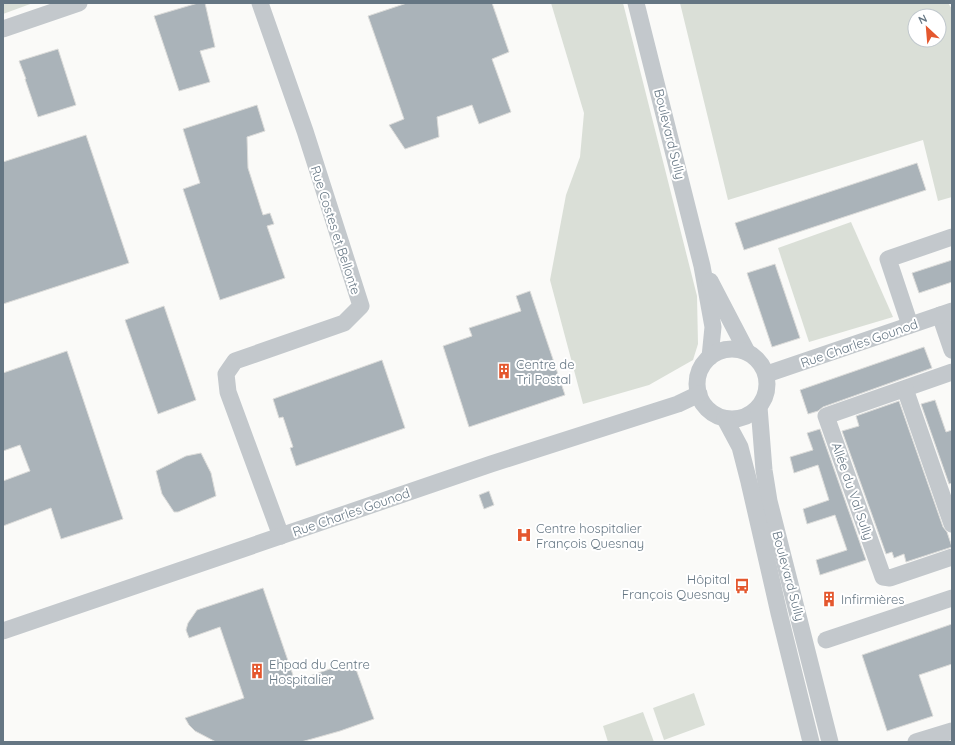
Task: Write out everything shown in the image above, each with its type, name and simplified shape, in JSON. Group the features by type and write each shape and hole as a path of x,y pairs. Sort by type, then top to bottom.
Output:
{"street":[{"path":"3,29 79,3"},
{"name":"Rue Costes et Bellonte","path":"260,3 305,131 361,306 344,322 235,361 226,374 228,392 281,536"},
{"name":"Boulevard Sully","path":"636,3 702,266"},
{"path":"910,325 888,259 952,237"},
{"path":"702,266 747,352"},
{"path":"702,266 713,327 710,356"},
{"path":"946,313 952,350"},
{"name":"Rue Charles Gounod","path":"766,374 946,313"},
{"path":"728,349 747,352 756,357 766,374 768,386 766,397 759,407 744,418 725,419 708,410 698,394 697,384 699,374 703,364 710,356 728,349"},
{"name":"Allée du Val Sully","path":"952,372 826,416 883,577 890,578 952,557"},
{"path":"905,389 952,524"},
{"name":"Rue Charles Gounod","path":"3,631 491,464 678,404 698,394"},
{"name":"Boulevard Sully","path":"759,407 764,470 769,501 830,742"},
{"name":"Boulevard Sully","path":"725,419 740,447 748,475 779,613 811,742"},
{"path":"826,640 952,598"},
{"path":"916,742 945,736"}],"shaded area":[{"path":"3,3 33,3 3,14"},
{"path":"551,3 623,3 697,296 698,344 693,360 649,385 583,404 550,280 566,195 580,157 584,113"},
{"path":"680,3 948,3 952,9 952,197 938,201 923,140 728,200"},
{"path":"851,222 893,317 809,342 778,248"},
{"path":"694,693 705,725 664,740 653,708"},
{"path":"643,712 654,742 608,742 603,726"}],"building":[{"path":"198,3 205,3 215,47 200,51 210,82 179,91 154,16"},
{"path":"407,3 492,3 509,52 492,59 511,112 479,124 472,105 437,117 439,137 405,149 389,125 404,119 368,16"},
{"path":"58,49 76,105 38,117 19,61"},
{"path":"257,105 265,131 247,137 248,168 263,215 270,213 274,224 267,226 285,278 220,300 183,189 200,183 183,129"},
{"path":"86,135 129,263 3,304 3,162"},
{"path":"917,163 926,190 744,250 735,223"},
{"path":"952,260 952,282 919,293 912,273"},
{"path":"775,264 800,338 772,347 747,273"},
{"name":"Centre de Tri Postal","path":"530,291 565,395 469,427 443,346 472,336 469,328 521,311 516,296"},
{"path":"164,306 196,400 158,414 125,320"},
{"path":"924,347 932,368 823,407 818,411 808,414 800,390"},
{"path":"67,351 123,519 61,539 51,508 3,526 3,481 30,471 20,445 3,451 3,373"},
{"path":"382,360 405,428 296,466 290,448 293,447 283,417 279,418 273,399"},
{"path":"935,400 946,432 952,430 952,483 949,484 921,404"},
{"path":"899,401 943,527 947,532 952,547 906,562 904,554 894,558 892,552 886,554 842,431 859,426 856,416"},
{"path":"820,429 866,560 820,575 816,560 847,550 835,515 807,524 803,509 829,500 818,465 794,473 790,457 813,450 807,433"},
{"path":"201,453 211,473 216,496 178,512 174,512 162,494 156,471 186,456"},
{"path":"489,491 494,505 484,509 479,495"},
{"name":"Ehpad du Centre Hospitalier","path":"263,588 295,681 353,661 374,719 340,731 301,742 216,742 195,731 189,725 185,718 244,698 220,627 189,638 186,630 188,623 197,610"},
{"path":"952,624 952,664 919,675 933,716 887,731 862,655"}],"place":[{"name":"Centre de Tri Postal","path":"504,371"},
{"name":"Centre hospitalier François Quesnay","path":"524,535"},
{"name":"Hôpital François Quesnay","path":"742,586"},
{"name":"Infirmières","path":"829,599"},
{"name":"Ehpad du Centre Hospitalier","path":"257,671"}]}
